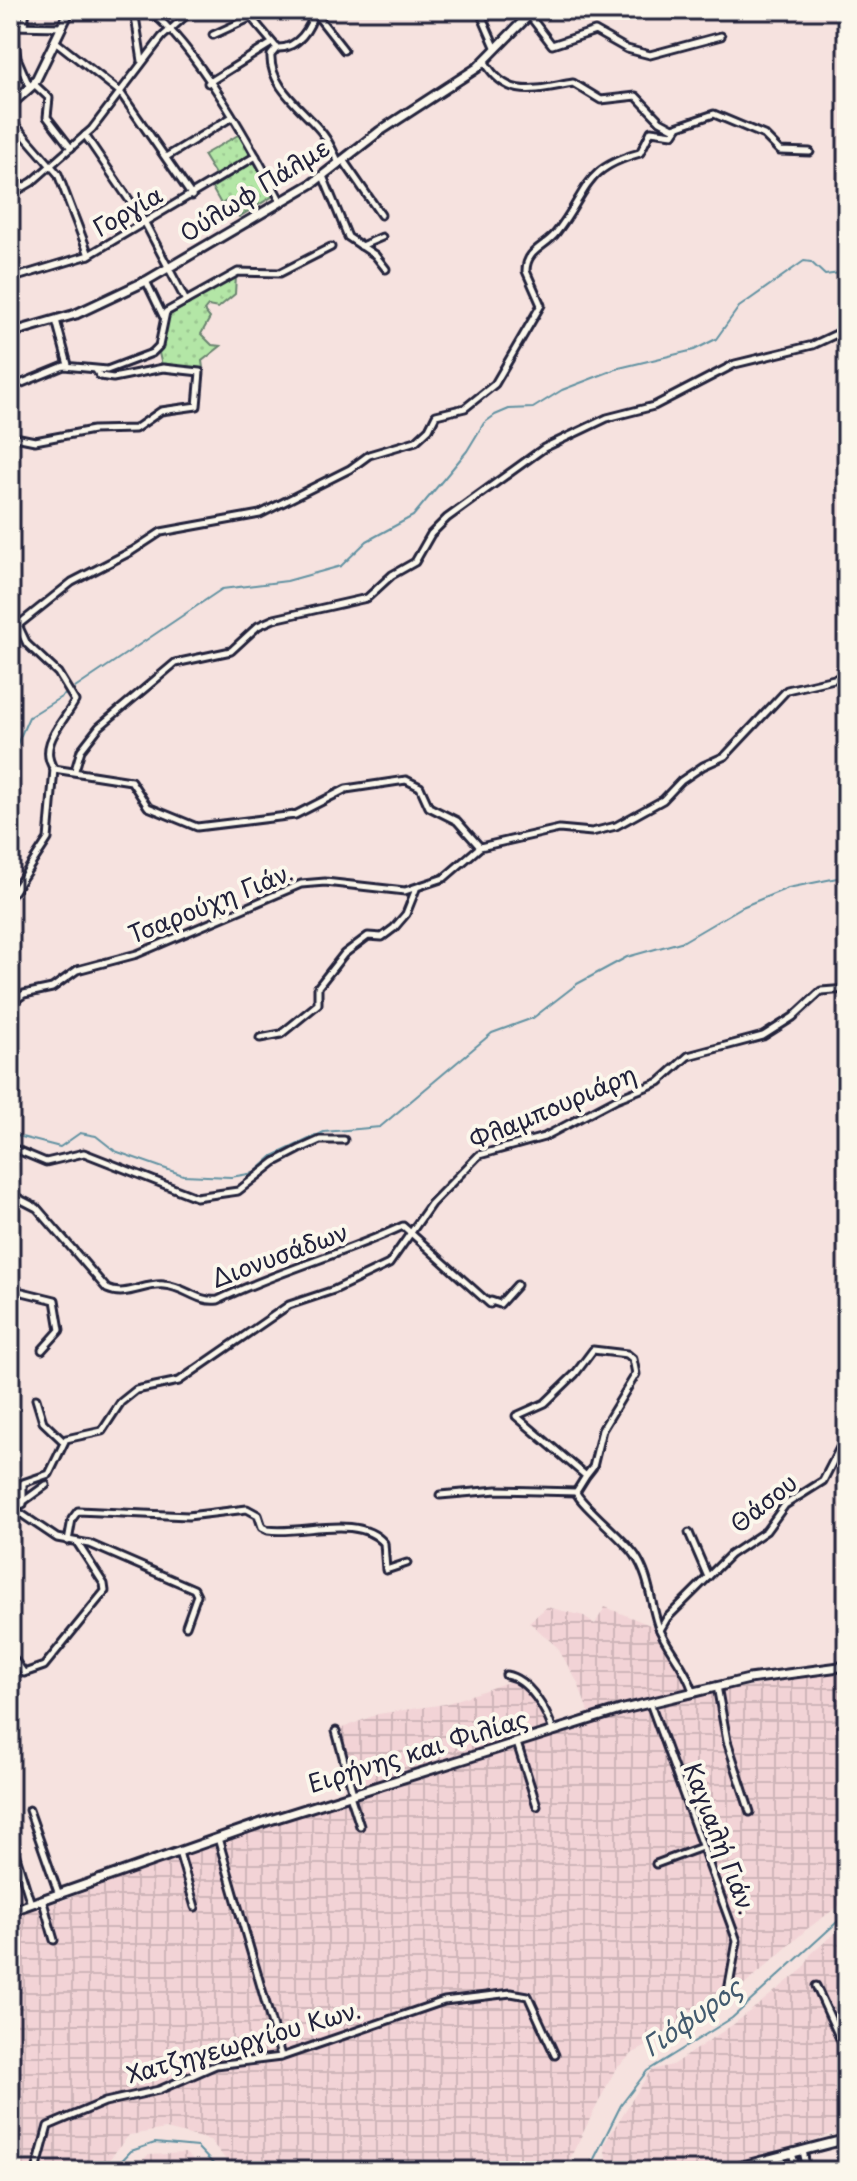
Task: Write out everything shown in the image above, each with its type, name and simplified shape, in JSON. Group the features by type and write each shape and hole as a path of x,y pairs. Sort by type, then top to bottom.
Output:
{"street":[{"path":"24,25 26,10"},
{"path":"10,105 32,86 70,10"},
{"path":"134,10 142,62"},
{"path":"149,10 170,29 232,117 280,200"},
{"path":"10,195 52,165 84,135 170,29 192,10"},
{"path":"245,10 275,45 286,48 300,39 314,11 344,50"},
{"path":"479,10 486,34 497,50"},
{"path":"531,12 552,45 595,31 627,49 650,55 721,36"},
{"name":"Ούλωφ Πάλμε","path":"10,333 56,320 146,281 323,176 386,126 449,89 485,62 531,12"},
{"path":"213,35 252,17"},
{"path":"62,27 11,26 17,58 32,86 49,98 47,117 71,148"},
{"path":"55,41 120,92 192,196"},
{"path":"208,83 275,45"},
{"path":"275,45 271,57 276,75 297,109 326,138 381,215"},
{"path":"485,62 498,78 526,91 544,91 573,83 601,100 636,96 660,121 677,128"},
{"path":"10,639 18,628 72,582 132,551 157,534 211,521 240,519 276,507 354,467 369,455 416,441 429,429 437,414 468,406 495,384 541,305 525,269 532,252 556,233 585,186 601,168 640,153 651,131 674,134 677,128 714,114 738,127 764,135 780,151 810,152"},
{"path":"166,157 232,117"},
{"path":"10,119 52,165 89,255"},
{"path":"84,135 145,223 186,301"},
{"name":"Γοργία","path":"10,279 89,255 256,156"},
{"path":"323,176 348,237 386,269"},
{"path":"361,246 382,237"},
{"path":"163,317 238,272 280,273 331,247"},
{"path":"10,388 68,365 96,370 113,368 156,351 163,317 146,281"},
{"path":"56,320 68,365"},
{"path":"75,770 77,758 95,732 175,663 229,652 258,626 274,619 367,598 392,575 415,562 431,534 447,518 544,448 607,418 654,406 735,364 813,345 847,329"},
{"path":"10,436 35,441 87,431 135,429 161,411 197,406 201,373 151,369 113,378 100,376 96,370"},
{"path":"10,533 10,557"},
{"path":"10,608 31,650 63,680 74,697 74,705 49,745 48,759 54,769 48,839 10,897"},
{"name":"Τσαρούχη Γιάν.","path":"10,1004 24,994 52,988 77,970 137,954 301,884 325,882 396,891 417,888 444,878 480,847 559,829 592,832 616,826 663,800 681,781 725,756 787,690 847,676"},
{"path":"54,769 131,781 151,809 203,827 295,815 346,789 412,781 422,789 429,807 457,821 480,847"},
{"path":"260,1038 281,1034 318,1004 318,987 344,954 368,936 382,937 394,928 406,914 417,888"},
{"name":"Φλαμπουριάρη","path":"64,1442 102,1431 128,1395 145,1387 169,1384 188,1376 289,1305 330,1292 389,1264 452,1179 479,1155 544,1137 616,1099 659,1082 688,1056 763,1036 793,1017 821,991 847,989"},
{"path":"10,1147 46,1162 84,1153 196,1197 216,1191 238,1191 275,1162 300,1149 320,1140 344,1140"},
{"name":"Διονυσάδων","path":"10,1194 37,1208 112,1292 125,1293 154,1284 172,1285 208,1301 376,1241 403,1226 412,1231"},
{"path":"412,1231 490,1304 491,1301 500,1304 517,1285"},
{"path":"10,1289 55,1300 60,1330 42,1350"},
{"path":"576,1492 593,1467 602,1430 636,1374 633,1359 627,1354 593,1350 575,1374 545,1403 516,1416 586,1476"},
{"path":"24,1501 23,1483 46,1477 64,1442 43,1422 36,1399"},
{"name":"Θάσου","path":"660,1630 667,1618 730,1555 766,1531 785,1505 823,1481 847,1434"},
{"path":"10,1507 20,1507 46,1485"},
{"path":"440,1495 507,1490 576,1492"},
{"path":"576,1492 579,1500 605,1520 636,1556 650,1586 660,1630 682,1662 693,1691"},
{"path":"10,1507 46,1532 78,1544 90,1544 196,1591 186,1626"},
{"path":"68,1541 72,1519 78,1511 188,1516 247,1509 258,1515 265,1530 351,1528 366,1532 384,1543 386,1570 407,1563"},
{"path":"689,1533 708,1577"},
{"path":"10,1654 24,1673 44,1666 105,1591 104,1584 78,1544"},
{"name":"Ειρήνης και Φιλίας","path":"10,1911 351,1794 650,1702 717,1685 847,1666"},
{"path":"506,1675 513,1676 537,1698 553,1731"},
{"path":"717,1685 727,1741 750,1812"},
{"name":"Καγιαλή Γιάν.","path":"650,1702 737,1941 728,1991"},
{"path":"336,1731 360,1826"},
{"path":"517,1743 537,1806"},
{"path":"29,1810 60,1896"},
{"path":"218,1838 281,2057"},
{"path":"12,1843 31,1905"},
{"path":"656,1864 702,1847"},
{"path":"179,1852 195,1907"},
{"path":"43,1902 54,1940"},
{"path":"816,1986 847,2054"},
{"name":"Χατζηγεωργίου Κων.","path":"36,2171 44,2134 54,2122 111,2100 162,2089 216,2065 281,2057 444,2001 511,1993 531,2000 555,2055"},
{"path":"723,2171 847,2139"},
{"path":"803,2150 807,2171"},
{"path":"792,2153 797,2171"}],"shaded area":[{"path":"547,1607 584,1616 595,1624 605,1607 655,1627 686,1678 691,1696 847,1670 847,1900 807,1929 711,2015 633,2053 615,2070 565,2168 514,2171 472,2162 403,2171 235,2171 210,2140 166,2129 129,2135 100,2171 10,2171 10,1916 61,1901 195,1850 357,1799 340,1729 378,1714 445,1704 514,1680 538,1705 552,1737 593,1725 578,1683 557,1647 529,1622"},
{"path":"847,1923 847,2128 789,2149 708,2171 608,2171 604,2144 651,2070 672,2065 734,2024 803,1969 811,1954"},
{"path":"185,2153 207,2171 131,2171 148,2155"}],"green space":[{"path":"240,134 253,154 216,176 203,155"},
{"path":"254,162 258,163 273,196 239,217 228,200 221,204 212,188"},
{"path":"236,276 235,294 218,308 208,306 204,311 210,318 201,334 212,345 221,346 202,361 204,375 200,369 162,366 159,353 163,347 167,317"}],"waterway":[{"path":"72,690 222,589 287,581 341,566 367,541 413,516 467,451 484,423 495,415 509,409 533,408 562,390 619,368 694,350 716,339 739,307 804,261 811,262 825,275 847,272"},
{"path":"10,760 29,717 66,694"},
{"path":"10,1134 60,1147 80,1133 96,1136 115,1151 183,1175 231,1177 254,1173 273,1156 324,1132 380,1127 492,1033 533,1018 577,984 627,957 684,941 742,907 788,888 847,876"},
{"name":"Γιόφυρος","path":"581,2171 594,2159 621,2105 647,2071 732,2018 847,1913"},
{"name":"Γιόφυρος","path":"112,2171 131,2151 155,2143 197,2147 220,2171"}]}
